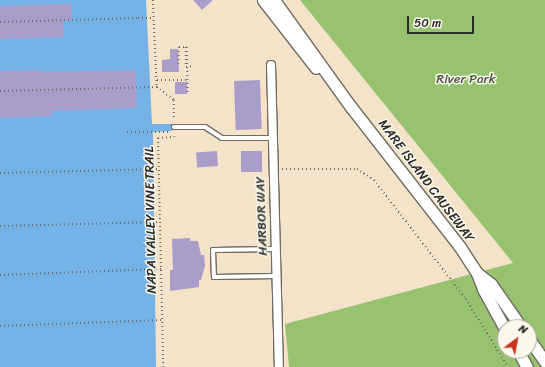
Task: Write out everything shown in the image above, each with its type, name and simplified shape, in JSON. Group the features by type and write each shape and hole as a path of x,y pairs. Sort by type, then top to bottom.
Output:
{"main road":[{"name":"MARE ISLAND CAUSEWAY","path":"263,0 315,66 351,106"},
{"name":"MARE ISLAND CAUSEWAY","path":"274,0 351,106 452,236 477,273 483,289 500,319"},
{"name":"MARE ISLAND CAUSEWAY","path":"477,273 491,284 515,319"},
{"path":"537,350 545,362"}],"street":[{"name":"HARBOR WAY","path":"271,65 279,367"}],"lane":[{"path":"174,126 205,127 222,138 272,138"},
{"path":"275,249 213,250 214,277 276,276"}],"path":[{"path":"153,0 157,87"},
{"path":"134,19 139,18"},
{"path":"0,22 153,18"},
{"path":"178,64 179,47 186,47 188,94"},
{"path":"187,47 187,67"},
{"path":"187,67 193,66"},
{"path":"156,80 188,80"},
{"path":"0,91 157,87 174,100 174,132 127,132"},
{"name":"NAPA VALLEY VINE TRAIL","path":"163,367 158,138 174,137 174,132"},
{"path":"273,168 357,170 366,172 424,242 466,299 508,367"},
{"path":"0,173 159,169"},
{"path":"0,226 160,222"},
{"path":"0,275 161,269"},
{"path":"0,326 162,320"}],"green space":[{"name":"River Park","path":"300,0 545,0 545,367 289,367 285,324 513,263"}],"water":[{"path":"0,0 146,0 152,124 172,124 172,131 153,132 156,367 0,367"}],"building":[{"path":"193,0 213,0 202,10"},
{"path":"72,4 72,20 63,20 64,37 0,39 0,6"},
{"path":"170,49 178,49 179,72 162,72 162,60 170,59"},
{"path":"41,70 41,72 136,70 137,108 51,111 52,116 0,118 0,71"},
{"path":"260,80 262,129 236,130 234,81"},
{"path":"175,82 187,82 187,94 175,94"},
{"path":"217,151 218,166 197,167 196,152"},
{"path":"241,151 262,151 262,172 241,172"},
{"path":"190,238 190,241 198,241 201,255 204,255 205,266 201,280 199,280 199,287 170,291 170,270 173,270 172,239"}]}
